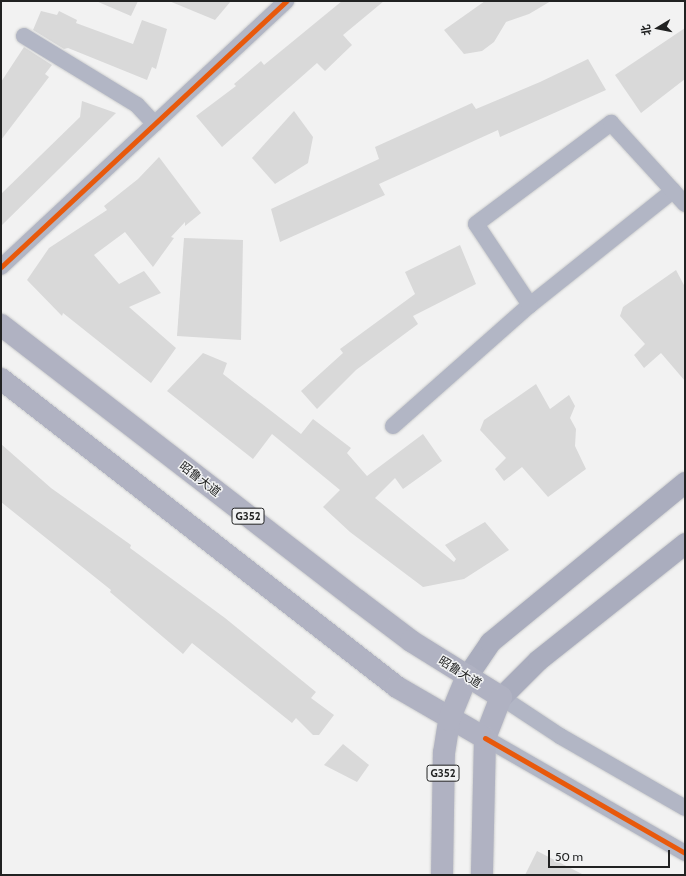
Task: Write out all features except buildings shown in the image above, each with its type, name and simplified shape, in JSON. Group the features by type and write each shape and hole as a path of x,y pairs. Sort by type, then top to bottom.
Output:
{"highway":[{"name":"昭鲁大道","path":"1,325 411,641 501,697"},
{"path":"1,379 360,659 449,720 485,738"},
{"name":"G352","path":"442,875 443,778 449,720 467,676"},
{"path":"482,875 485,738 501,697"}],"main road":[{"path":"467,676 490,642 685,482"},
{"path":"501,697 538,660 685,543"}],"street":[{"path":"1,266 286,1"},
{"path":"24,36 136,105 155,124"},
{"path":"530,304 476,224 612,123 685,204"},
{"path":"393,426 530,304 673,191"},
{"path":"501,697 560,736 685,808"},
{"path":"485,738 685,853"}],"cycle path":[{"path":"1,267 286,1"},
{"path":"485,738 685,853"}]}
